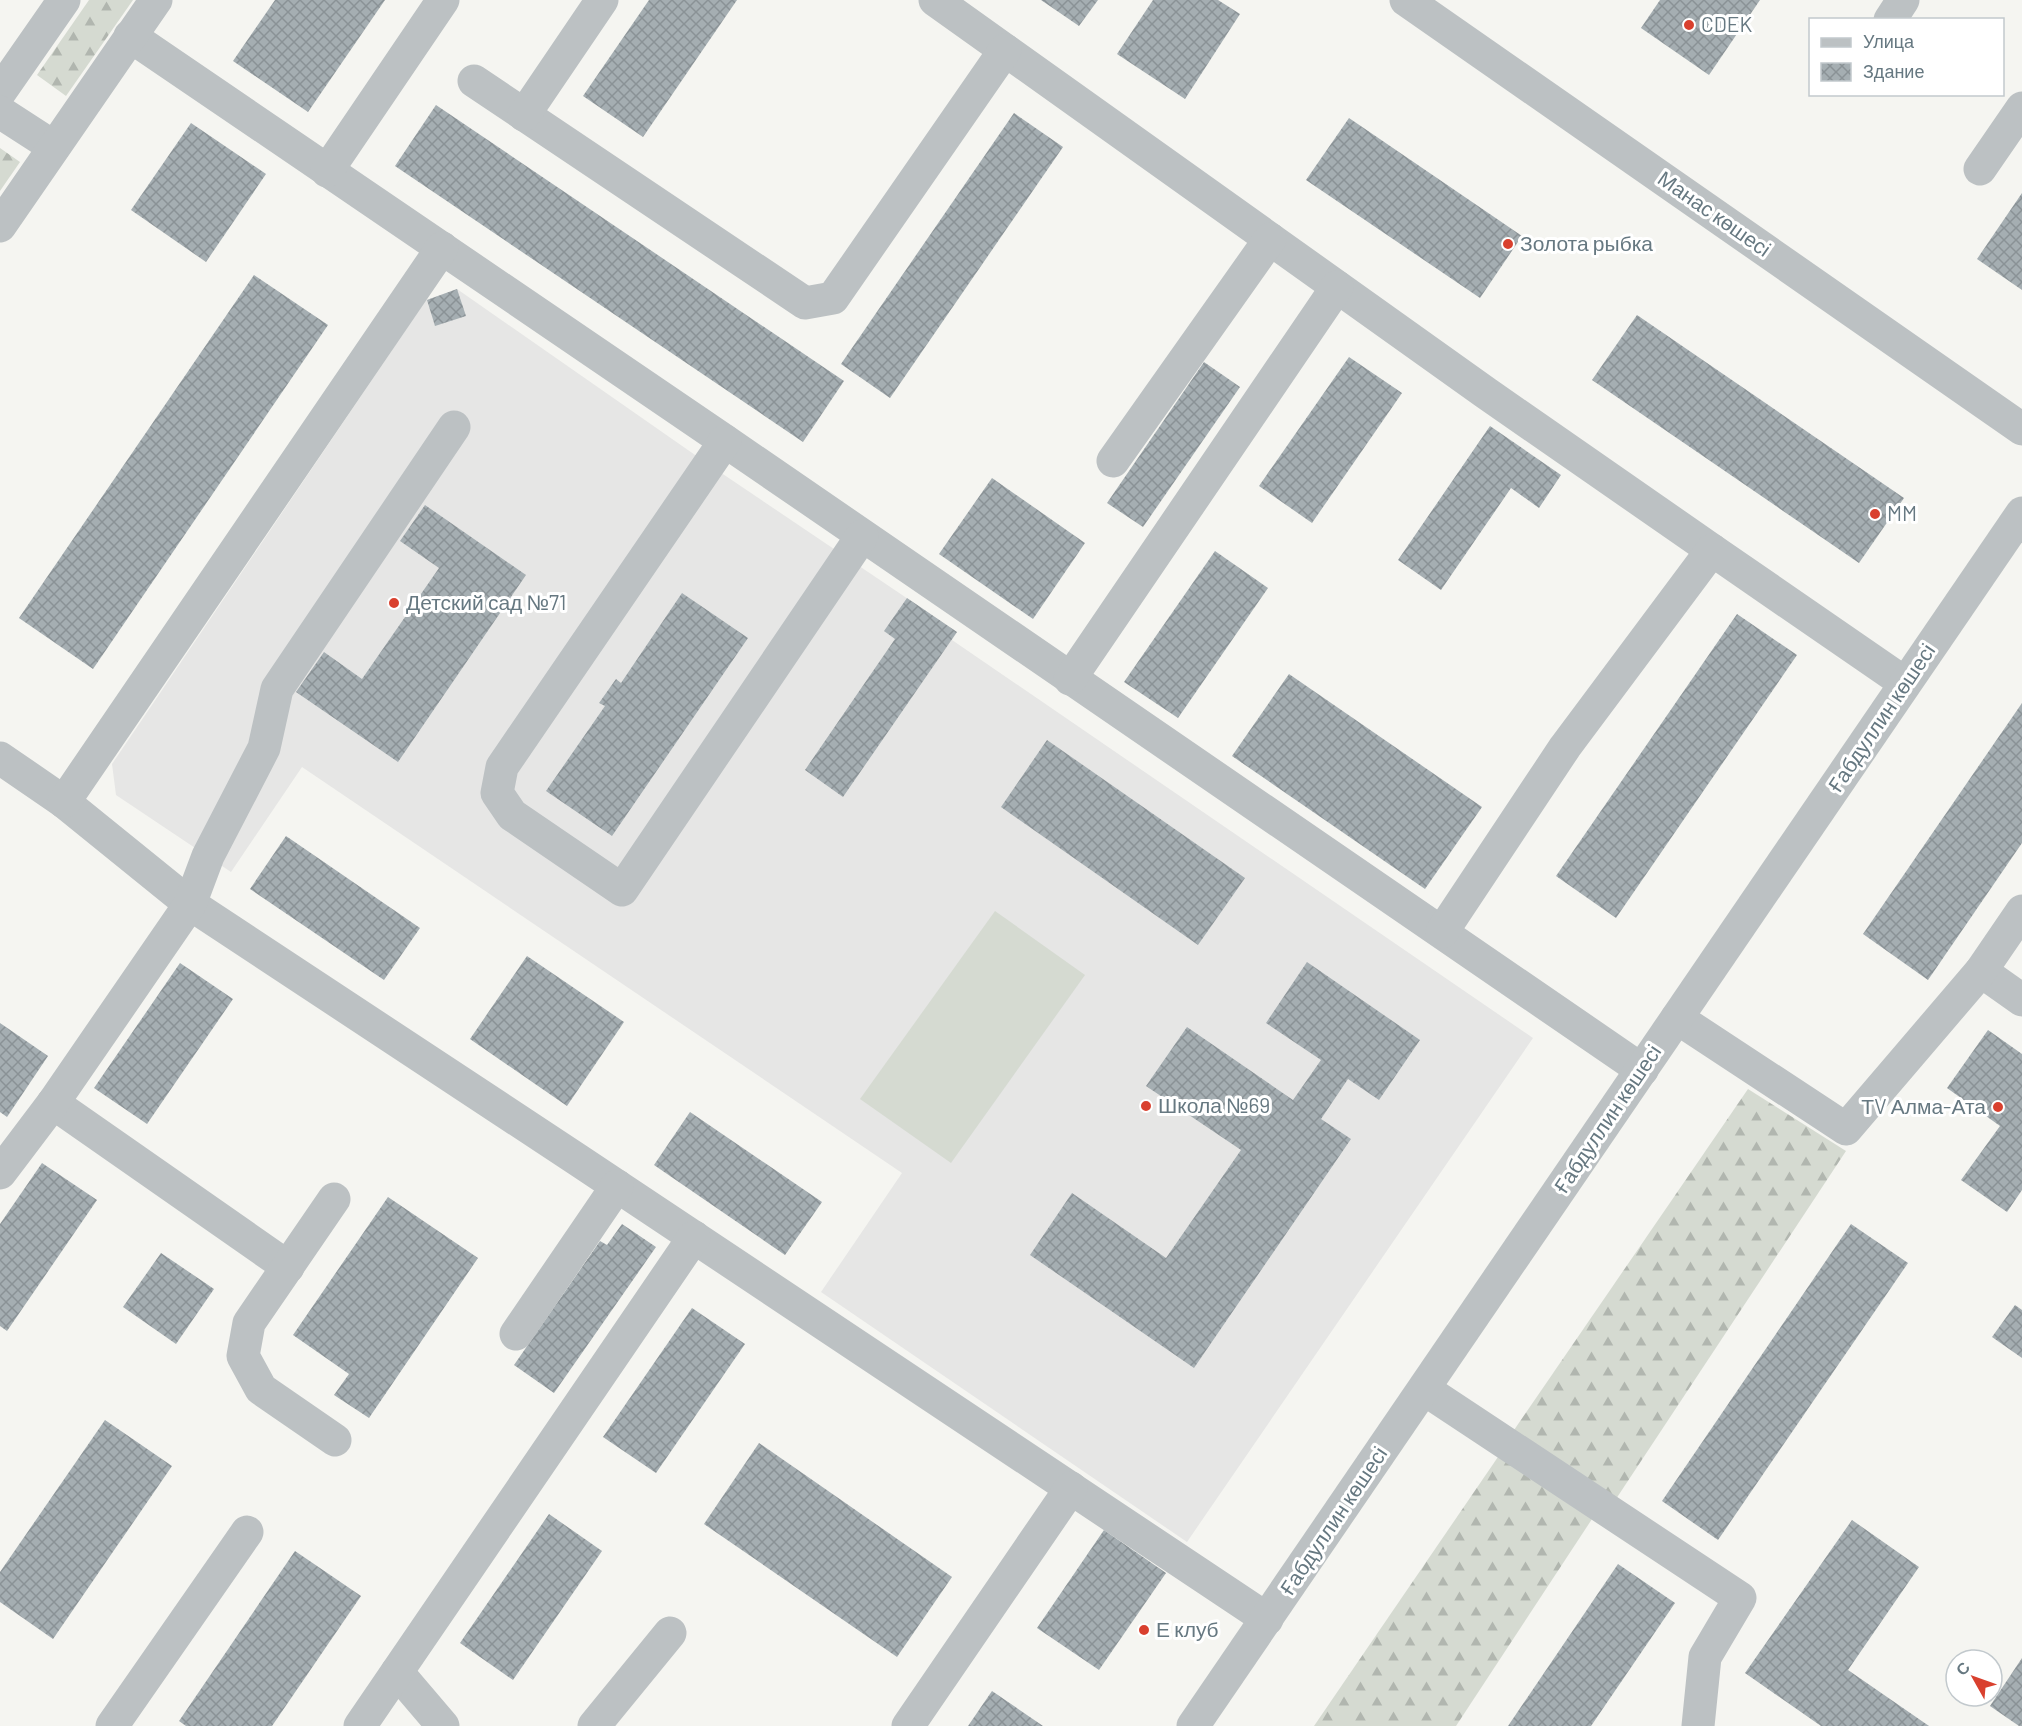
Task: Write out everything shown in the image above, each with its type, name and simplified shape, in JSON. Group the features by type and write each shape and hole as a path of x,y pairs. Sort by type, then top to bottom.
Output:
{"street":[{"path":"0,92 64,0"},
{"path":"0,226 156,0"},
{"path":"327,171 443,0"},
{"path":"524,115 602,0"},
{"path":"935,0 1486,393 1905,683"},
{"name":"Манас көшесі","path":"1406,0 2022,429"},
{"path":"1891,18 1903,0"},
{"path":"130,36 1642,1070"},
{"path":"474,81 805,303 833,298 1005,50"},
{"path":"1980,169 2022,108"},
{"path":"0,112 54,147"},
{"path":"1113,461 1270,239"},
{"path":"64,802 442,248"},
{"path":"1070,679 1337,287"},
{"path":"0,1173 52,1103 190,904 208,856 264,748 277,689 454,428"},
{"path":"725,441 502,767 497,793 512,815 622,890 862,536"},
{"name":"Ғабдуллин көшесі","path":"1193,1726 2022,513"},
{"path":"1442,932 1565,747 1712,550"},
{"path":"0,758 64,802 190,904 1267,1619"},
{"path":"1677,1018 1846,1129 1981,972 2022,911"},
{"path":"1981,972 2022,1000"},
{"path":"52,1103 288,1267"},
{"path":"516,1334 617,1186"},
{"path":"334,1198 249,1323 243,1356 261,1389 335,1440"},
{"path":"360,1726 694,1237"},
{"path":"1424,1389 1740,1598 1705,1657 1698,1726"},
{"path":"908,1726 1071,1488"},
{"path":"112,1726 247,1532"},
{"path":"594,1726 670,1633"},
{"path":"397,1672 443,1726"}],"shaded area":[{"path":"457,289 708,464 957,632 952,640 1533,1038 1187,1542 821,1292 902,1173 302,767 231,872 116,795 112,764 426,300"}],"green space":[{"path":"89,0 133,0 66,96 37,75"},
{"path":"0,148 20,162 0,191"},
{"path":"995,911 1085,975 951,1163 860,1099"},
{"path":"1748,1089 1846,1151 1616,1499 1512,1433"},
{"path":"1500,1454 1594,1516 1456,1726 1314,1726"}],"building":[{"path":"275,0 385,0 308,112 233,61"},
{"path":"649,0 737,0 643,137 583,96"},
{"path":"1041,0 1098,0 1079,26"},
{"path":"1153,0 1218,0 1240,14 1185,99 1117,54"},
{"path":"1660,0 1760,0 1709,75 1641,28"},
{"path":"436,105 844,381 803,442 395,166"},
{"path":"1014,113 1063,147 890,398 841,364"},
{"path":"1349,118 1522,236 1480,298 1306,180"},
{"path":"191,123 266,174 206,262 131,210"},
{"path":"2022,193 2022,290 1977,259"},
{"path":"254,275 328,325 93,669 19,618"},
{"path":"457,289 466,316 435,326 427,300"},
{"path":"1637,315 1904,498 1859,563 1592,380"},
{"path":"1349,357 1402,393 1312,523 1259,486"},
{"path":"1204,362 1240,387 1143,527 1107,503"},
{"path":"1490,426 1561,475 1539,508 1511,488 1441,590 1398,560"},
{"path":"992,478 1085,543 1033,619 939,554"},
{"path":"425,505 526,575 398,762 296,692 324,652 362,679 439,568 400,541"},
{"path":"1215,551 1268,588 1178,718 1124,682"},
{"path":"682,593 748,638 612,836 546,791 605,706 599,703 616,679 621,683"},
{"path":"907,598 957,632 843,797 805,770 895,639 884,631"},
{"path":"1737,614 1797,655 1616,918 1556,876"},
{"path":"1289,674 1482,807 1425,889 1232,756"},
{"path":"2022,703 2022,843 1928,980 1863,934"},
{"path":"1047,740 1245,878 1198,945 1001,807"},
{"path":"286,836 420,928 384,980 250,889"},
{"path":"527,956 624,1022 567,1106 470,1039"},
{"path":"1307,962 1420,1040 1379,1100 1348,1079 1321,1119 1351,1139 1194,1368 1030,1255 1072,1193 1166,1258 1241,1150 1146,1086 1187,1027 1293,1100 1321,1060 1266,1023"},
{"path":"180,963 233,999 147,1124 94,1088"},
{"path":"0,1023 48,1056 7,1117 0,1112"},
{"name":"ТV Алма-Ата","path":"1988,1030 2022,1054 2022,1190 2007,1212 1961,1180 2000,1126 1947,1088"},
{"path":"690,1112 822,1202 785,1255 654,1165"},
{"path":"42,1163 97,1200 7,1331 0,1326 0,1224"},
{"path":"388,1197 478,1258 369,1418 334,1395 349,1374 293,1335"},
{"path":"622,1224 656,1247 554,1393 514,1365 600,1241 607,1245"},
{"path":"1851,1224 1908,1263 1718,1540 1662,1501"},
{"path":"161,1253 214,1289 176,1344 123,1307"},
{"path":"2015,1305 2022,1310 2022,1358 1992,1337"},
{"path":"692,1308 745,1344 656,1473 603,1437"},
{"path":"105,1420 172,1466 53,1639 0,1602 0,1572"},
{"path":"759,1443 952,1577 897,1657 704,1524"},
{"path":"549,1514 602,1551 513,1680 460,1643"},
{"path":"1852,1520 1919,1567 1848,1670 1929,1726 1821,1726 1745,1673"},
{"path":"1104,1530 1166,1573 1099,1670 1037,1628"},
{"path":"295,1551 361,1596 272,1726 186,1726 179,1721"},
{"path":"1618,1564 1675,1603 1591,1726 1508,1726"},
{"path":"2022,1658 2022,1726 1993,1708 2004,1708 2004,1685"},
{"path":"992,1691 1043,1726 968,1726"}],"place":[{"name":"CDEK","path":"1689,25"},
{"name":"Золота рыбка","path":"1508,244"},
{"name":"MM","path":"1875,514"},
{"name":"Детский сад №71","path":"394,603"},
{"name":"Школа №69","path":"1146,1106"},
{"name":"ТV Алма-Ата","path":"1998,1107"},
{"name":"Е клуб","path":"1144,1630"}]}
